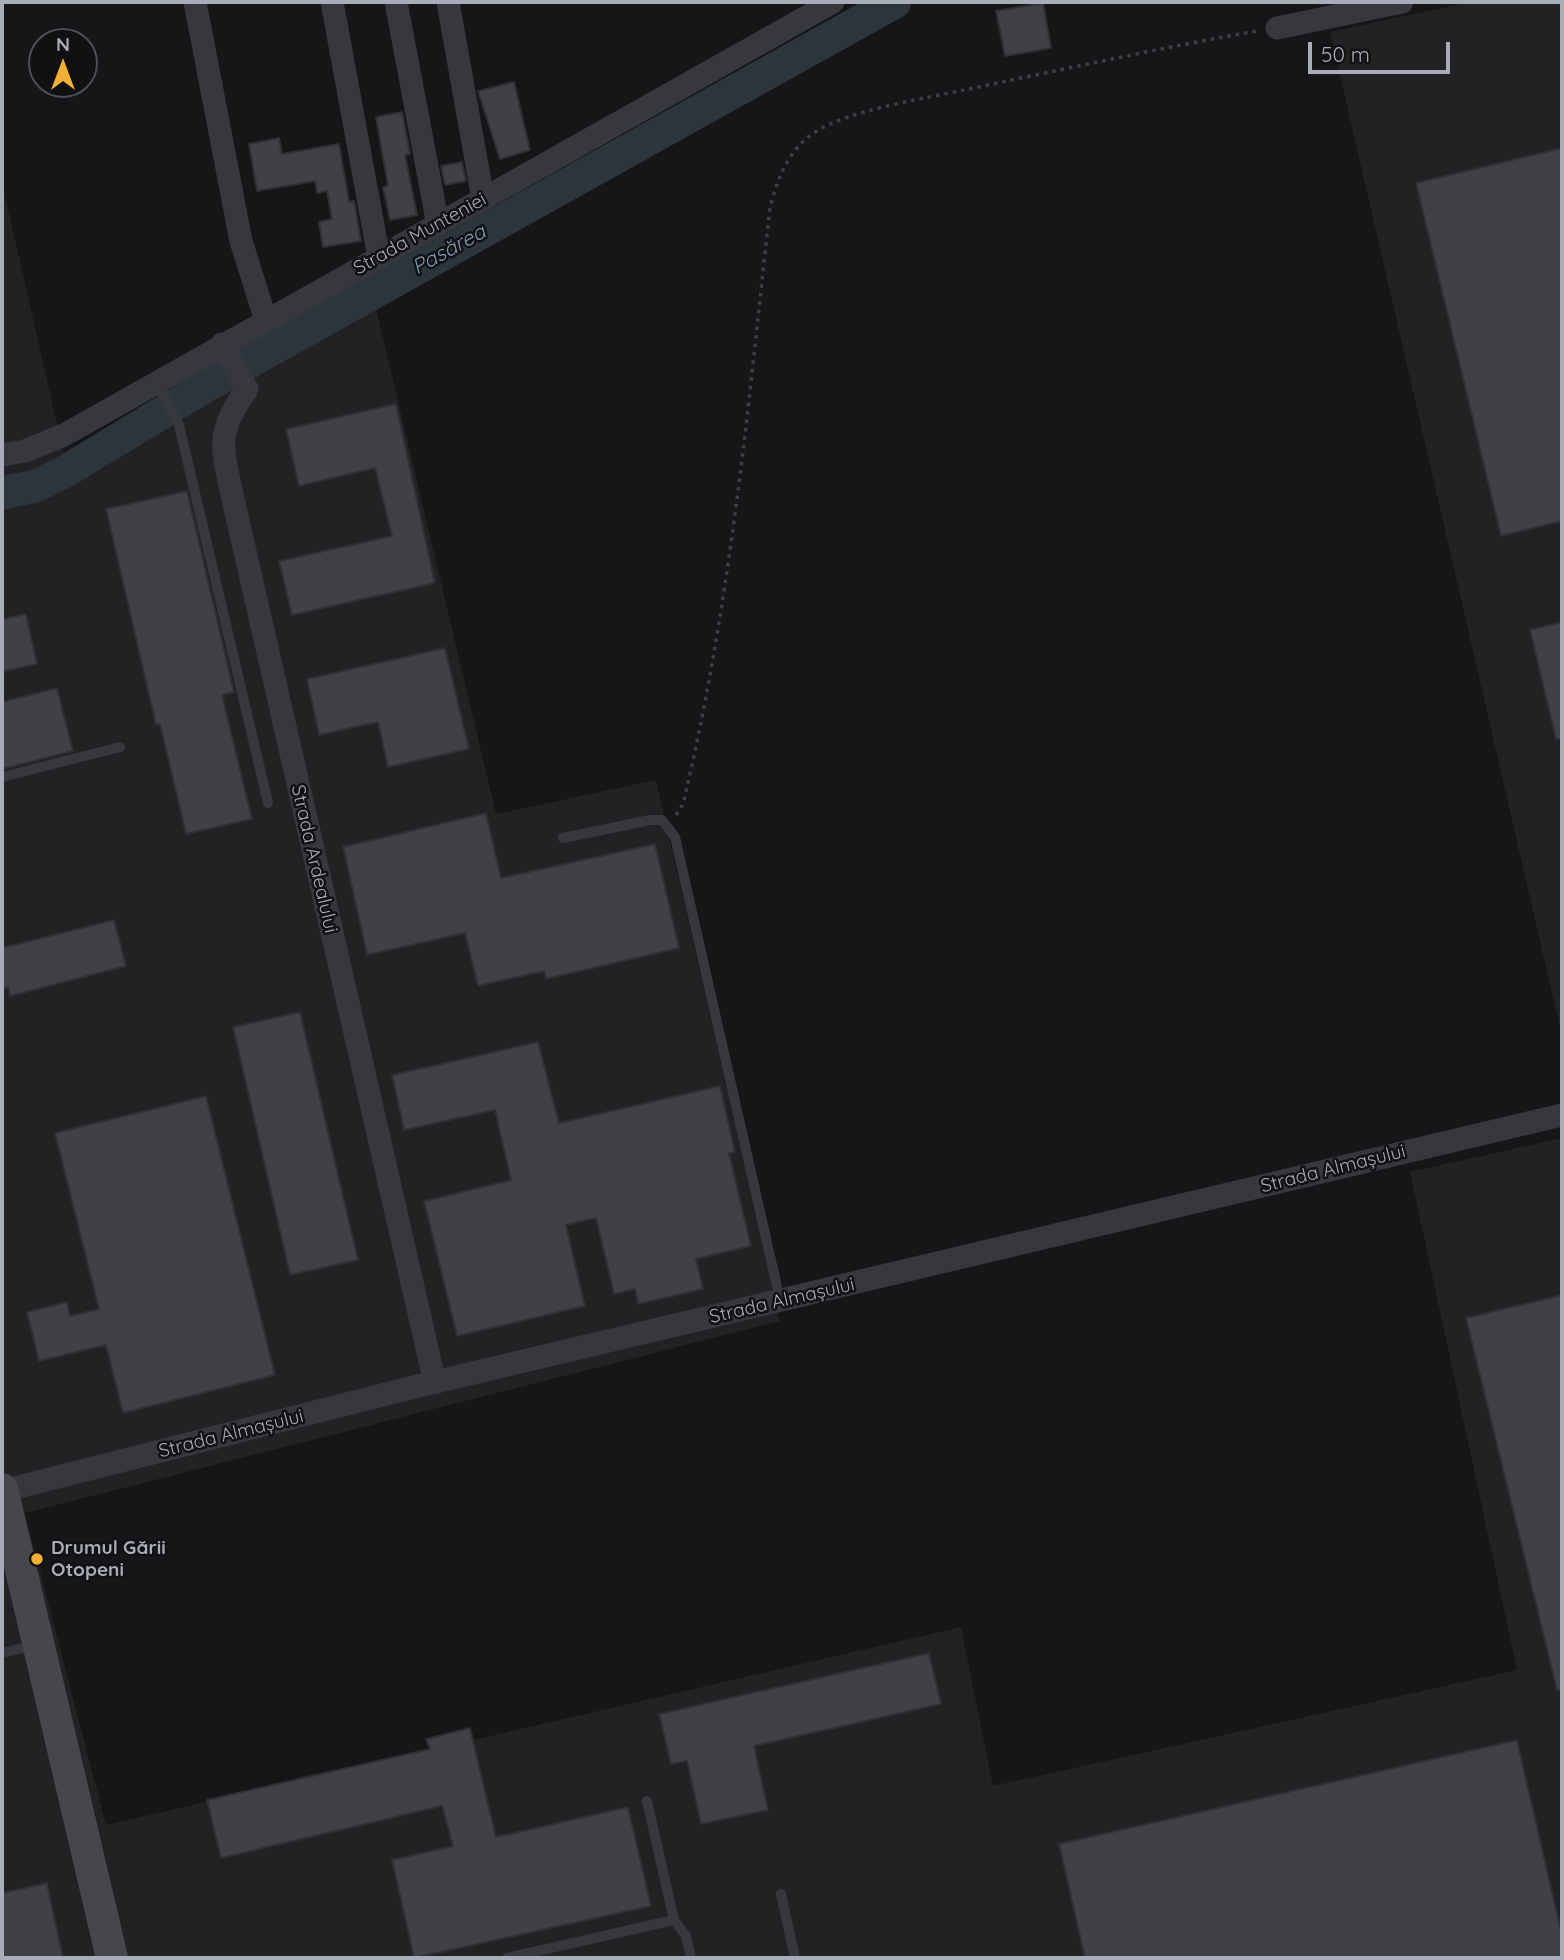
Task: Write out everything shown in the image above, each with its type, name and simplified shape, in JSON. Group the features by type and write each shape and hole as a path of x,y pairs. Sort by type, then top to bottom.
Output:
{"main road":[{"path":"2,1490 8,1541 40,1644 112,1958"}],"street":[{"path":"195,2 241,241 266,321"},
{"path":"332,2 379,258"},
{"path":"396,2 438,225"},
{"path":"448,2 483,199"},
{"path":"1277,28 1379,4 1402,2"},
{"name":"Strada Munteniei","path":"2,455 24,451 64,435 162,390 266,321 827,4"},
{"name":"Strada Ardealului","path":"225,350 247,389 224,427 223,450 435,1383"},
{"name":"Strada Almașului","path":"2,1490 780,1300 1562,1115"}],"lane":[{"path":"162,390 179,425 268,803"},
{"path":"2,777 120,747"},
{"path":"563,838 650,820 662,820 675,836 780,1300"},
{"path":"2,1653 40,1644"},
{"path":"647,1801 674,1920 686,1936 691,1958"},
{"path":"781,1894 795,1958"},
{"path":"507,1958 674,1920"}],"path":[{"path":"669,826 683,804 702,723 723,605 740,481 770,208 777,180 797,146 832,123 919,100 1174,46 1277,28"}],"shaded area":[{"path":"1470,2 1562,2 1562,1036 1330,32"},
{"path":"2,182 64,455 157,397 369,279 496,814 656,780 780,1321 25,1513 106,1825 961,1627 993,1786 1517,1670 1410,1172 1562,1138 1562,1958 2,1958"}],"building":[{"path":"1043,3 1051,48 1005,56 996,11"},
{"path":"514,82 530,150 500,159 478,91"},
{"path":"402,112 410,154 405,155 417,215 390,220 383,187 388,186 376,117"},
{"path":"279,138 282,154 339,144 349,202 354,201 361,241 323,247 319,222 332,219 327,191 317,193 315,181 257,191 249,144"},
{"path":"1562,148 1562,521 1501,536 1416,183"},
{"path":"462,162 466,181 445,185 441,166"},
{"path":"396,404 435,583 292,615 279,561 392,536 375,468 299,486 286,429"},
{"path":"187,491 234,692 222,695 252,819 186,834 160,724 156,725 106,509"},
{"path":"26,614 37,664 2,672 2,619"},
{"path":"1562,622 1562,739 1556,739 1530,630"},
{"path":"445,648 469,749 388,767 378,722 319,735 307,679"},
{"path":"57,688 73,751 2,769 2,702"},
{"path":"486,813 501,878 655,844 679,948 546,979 544,971 478,986 465,933 367,955 343,847"},
{"path":"114,920 126,966 10,996 8,987 2,989 2,948"},
{"path":"300,1012 358,1260 290,1275 233,1027"},
{"path":"538,1042 559,1123 720,1086 735,1152 729,1153 751,1246 696,1259 703,1289 638,1304 635,1289 614,1294 596,1218 566,1225 585,1306 457,1336 424,1201 511,1180 495,1110 404,1130 392,1075"},
{"path":"206,1096 275,1375 123,1413 106,1345 39,1361 27,1312 67,1302 70,1316 99,1309 55,1133"},
{"path":"1562,1295 1562,1689 1557,1690 1466,1318"},
{"path":"929,1653 941,1704 754,1746 768,1810 701,1824 687,1761 671,1764 659,1714"},
{"path":"470,1728 496,1837 628,1807 651,1906 414,1958 392,1860 453,1846 442,1806 221,1858 207,1800 430,1749 426,1739"},
{"path":"1517,1740 1562,1935 1562,1958 1085,1958 1059,1844"},
{"path":"47,1883 63,1958 2,1958 2,1893"}],"waterway":[{"name":"Pasărea","path":"2,493 36,486 66,471 211,383 895,2"}],"place":[{"name":"Drumul Gării Otopeni","path":"37,1559"}]}
